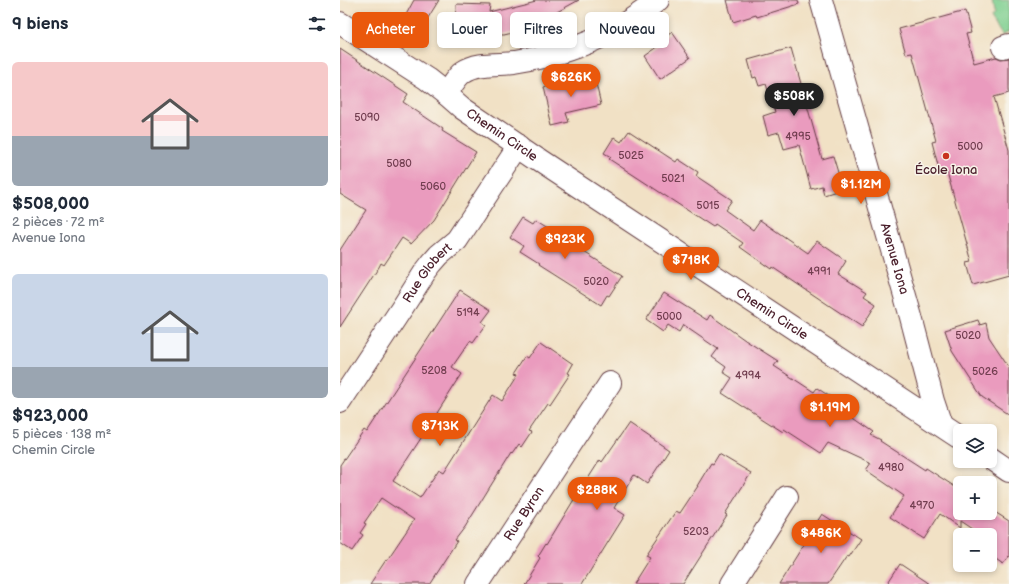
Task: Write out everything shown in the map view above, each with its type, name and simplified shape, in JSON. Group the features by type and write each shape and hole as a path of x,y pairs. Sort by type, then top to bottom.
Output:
{"street":[{"path":"446,94 461,74 467,70 484,65 529,61 578,47 611,32 658,0"},
{"name":"Avenue Iona","path":"821,0 941,425"},
{"name":"Chemin Circle","path":"340,23 427,79 462,108 518,146 953,433"},
{"name":"Rue Globert","path":"340,402 424,272 439,255 457,240 518,146"},
{"name":"Rue Byron","path":"478,584 610,383"},
{"path":"997,463 1009,471"},
{"path":"732,584 787,497"}],"green space":[{"path":"992,0 1009,0 1009,32 1002,35 991,18 994,14"}],"building":[{"path":"414,0 439,0 429,16 429,12 408,12"},
{"path":"537,0 579,0 557,12 510,12 510,33 504,34 502,34 502,12 489,12"},
{"path":"727,0 798,0 799,4 757,17 756,15 733,22"},
{"path":"456,4 490,5 489,12 456,12"},
{"path":"965,11 971,33 966,34 974,63 996,57 1001,59 1009,58 1009,93 994,97 1009,150 1009,275 973,285 967,263 972,262 947,172 940,173 932,142 936,141 912,53 906,54 899,29"},
{"path":"672,32 690,58 660,79 645,56 656,48 669,48 669,34"},
{"path":"791,48 822,159 833,156 843,189 824,195 822,186 811,189 799,145 784,149 779,132 768,135 763,116 775,112 766,84 759,86 756,77 753,78 748,60"},
{"path":"340,49 408,94 403,102 443,129 442,131 476,152 434,220 411,244 402,238 384,265 381,263 340,327 340,250 366,210 340,194"},
{"path":"594,75 601,105 566,113 569,122 552,126 543,87"},
{"path":"629,131 676,162 678,159 698,172 696,176 732,200 725,210 753,230 760,220 808,253 817,241 846,261 838,274 867,292 864,296 876,304 862,327 772,267 771,269 740,247 743,243 715,224 713,227 609,159 611,157 604,153 614,137 621,142"},
{"path":"523,217 533,223 536,219 570,240 568,242 622,276 609,296 607,295 601,305 520,252 524,246 510,237"},
{"path":"460,290 491,310 482,322 486,325 473,343 470,341 452,367 462,374 428,430 427,429 393,481 420,498 439,469 444,472 493,395 502,401 519,374 516,373 527,356 530,358 541,342 573,364 568,373 570,374 550,404 548,403 529,431 532,432 522,447 519,444 512,454 511,453 465,527 455,540 457,541 429,584 370,584 414,520 381,498 364,523 366,524 360,533 363,535 352,551 340,543 340,465 364,430 367,432"},
{"path":"664,293 707,320 710,315 778,361 774,366 814,392 817,388 844,406 842,410 874,432 871,435 881,440 880,441 925,470 926,468 953,485 953,520 997,520 997,513 1009,521 1009,556 1003,564 997,560 997,528 970,528 960,521 960,528 940,514 924,539 890,517 904,496 866,470 871,463 828,443 821,453 784,429 783,432 722,393 732,378 723,372 726,367 712,357 718,349 683,325 679,332 668,325 663,332 646,320"},
{"path":"978,320 980,325 986,323 989,337 1009,367 1009,415 982,397 952,351 945,330"},
{"path":"629,423 669,450 647,484 634,475 614,508 625,515 582,584 524,584 540,558 538,556 581,488 600,460 602,462"},
{"path":"719,454 751,473 725,514 727,515 683,584 633,584 650,557 646,555 676,511 680,513 711,463 713,464"},
{"path":"822,514 861,539 849,557 847,556 828,584 779,584 811,533"},
{"path":"900,564 930,584 887,584"}],"place":[{"name":"École Iona","path":"946,156"}]}
